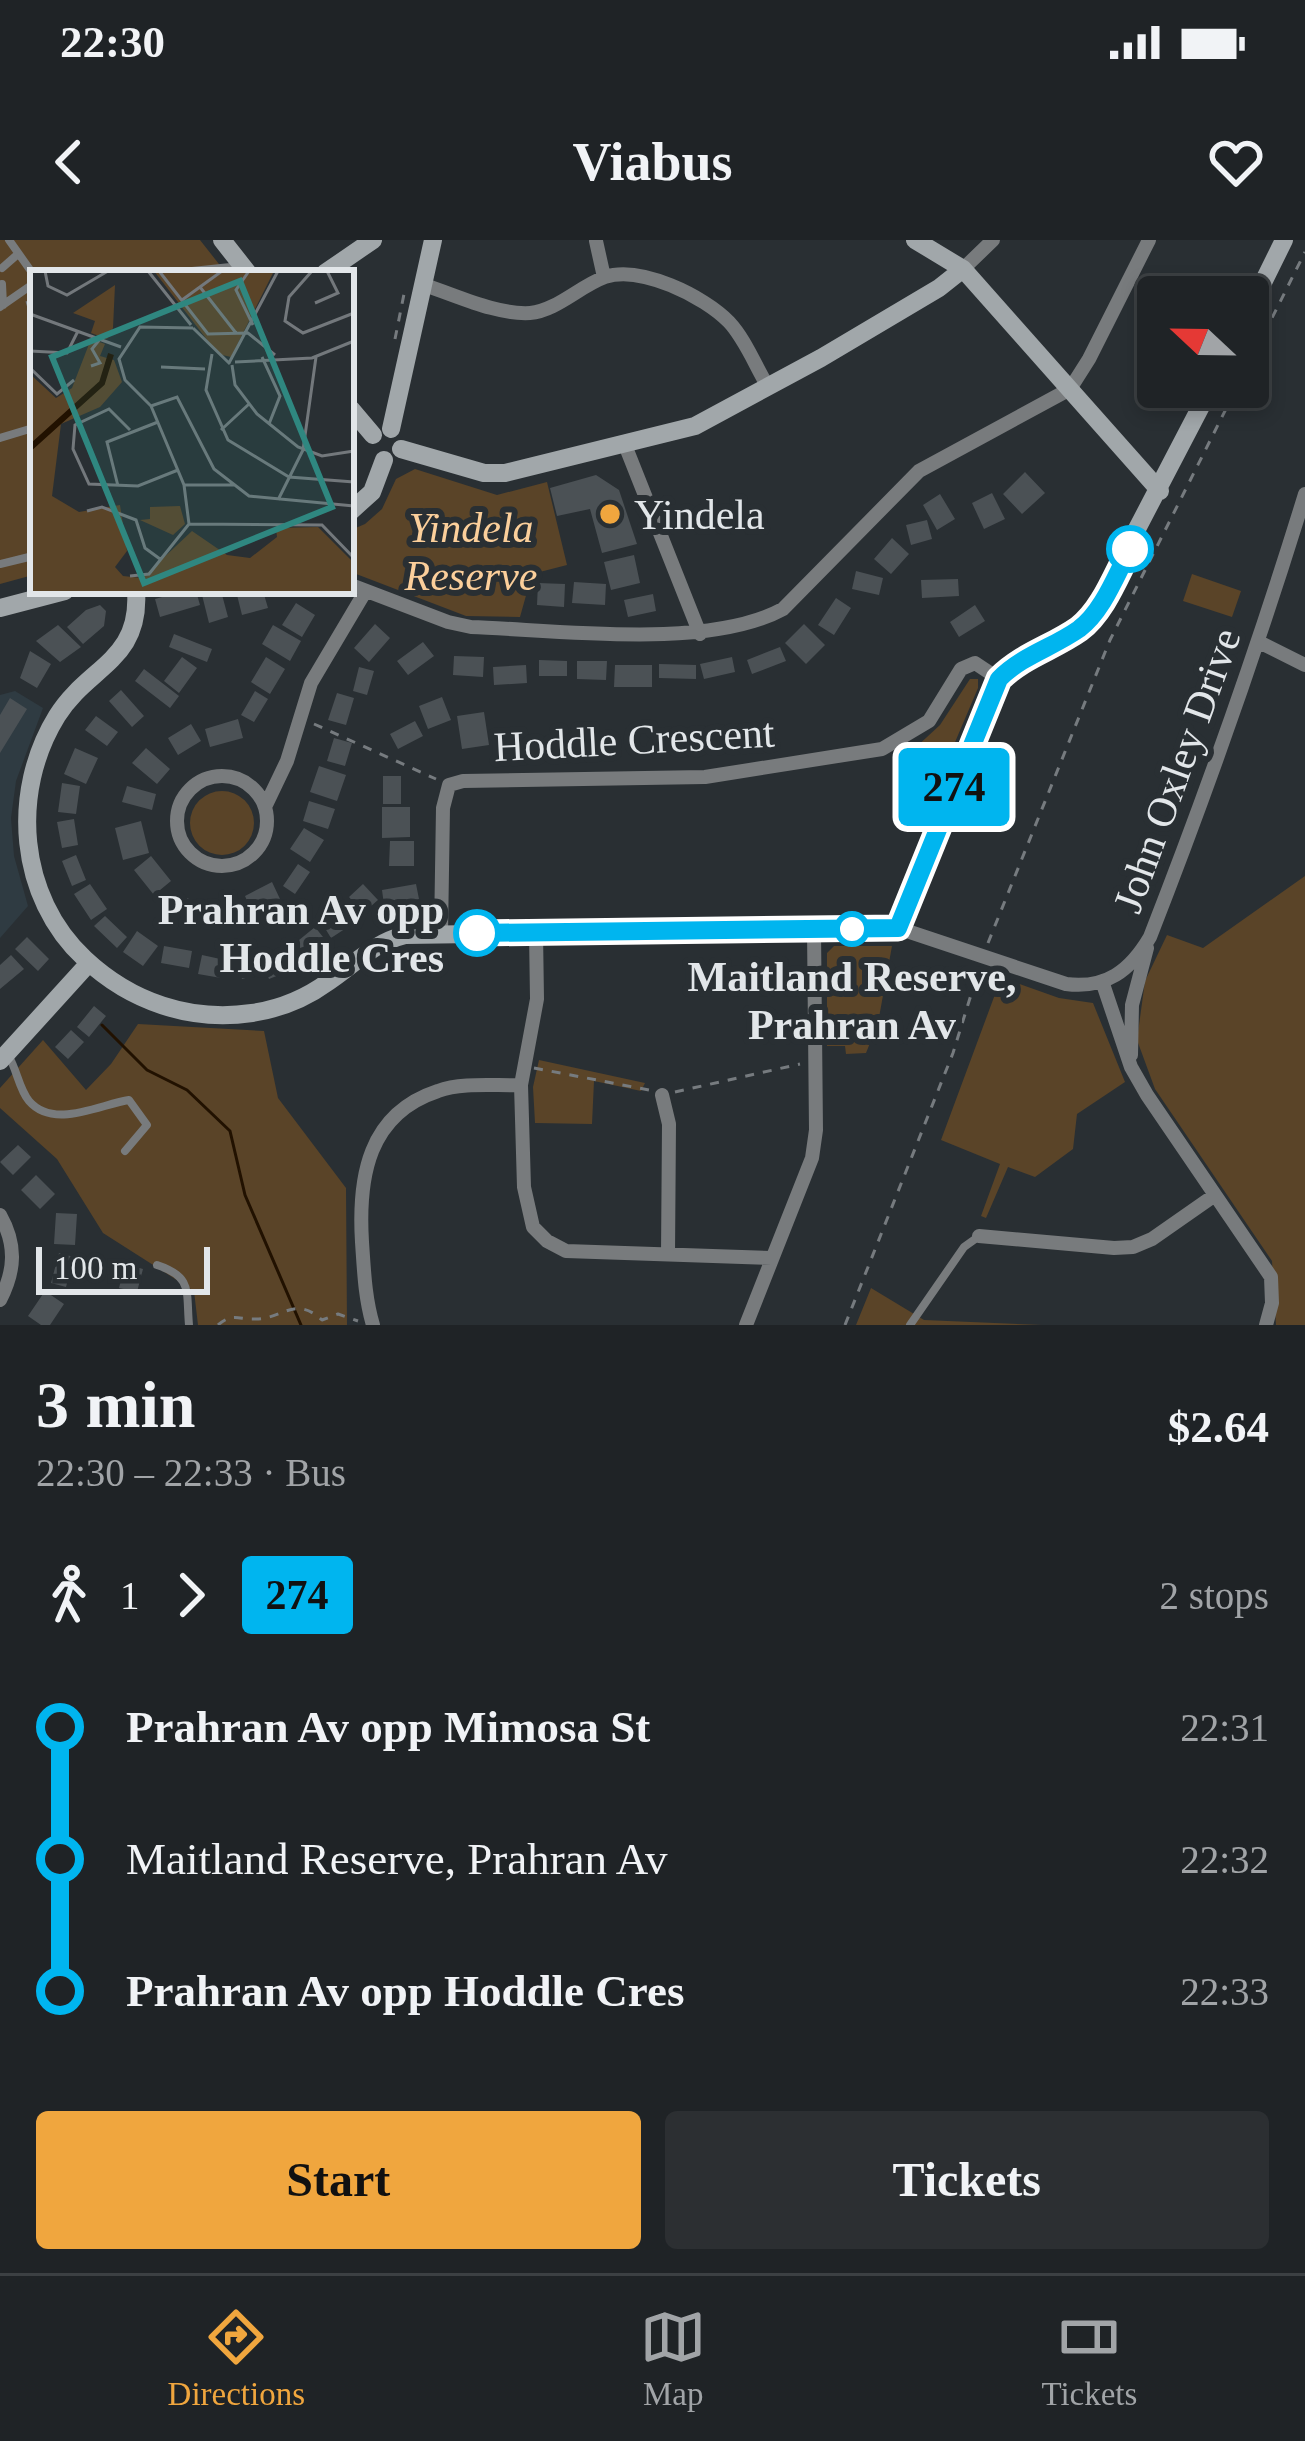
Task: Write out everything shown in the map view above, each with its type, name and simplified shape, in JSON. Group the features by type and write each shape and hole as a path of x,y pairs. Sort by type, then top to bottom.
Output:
{"street":[{"path":"222,240 245,269"},
{"path":"329,270 373,240"},
{"path":"433,240 417,284 382,432 372,453 484,473 505,473 695,426 939,288 993,240"},
{"path":"915,240 963,269 1160,490"},
{"path":"265,807 248,784 235,778 206,778 184,797 178,811 180,839 200,861 215,866 244,861 264,838 265,807 287,761 311,683 358,588 472,627 700,634 762,621 783,609 919,471 1070,389 1149,240"},
{"path":"1266,276 1284,240"},
{"path":"596,241 604,278"},
{"path":"417,284 514,313 537,313 604,278 634,272 652,276 733,325 767,385"},
{"path":"898,928 999,679 1022,657 1073,633 1090,619 1201,408"},
{"path":"354,411 401,440 372,492 354,508"},
{"path":"625,445 700,634"},
{"name":"John Oxley Drive","path":"1102,984 1138,957 1150,937 1259,642 1305,494"},
{"path":"0,608 54,594"},
{"path":"136,594 132,635 121,652 58,712 41,745 26,830 34,878 56,924 88,963 124,990 196,1014 231,1016 286,1005 393,938 441,933 898,928 1066,984 1102,984 1131,1067 1270,1277 1273,1303 1266,1325"},
{"path":"1259,642 1305,665"},
{"name":"Hoddle Crescent","path":"441,933 443,808 449,784 705,777 882,749 928,722 956,674 968,664 975,663 999,679"},
{"path":"746,1325 812,1158 816,1130 814,930"},
{"path":"536,932 537,999 521,1085 524,1187 533,1227 566,1251 772,1258"},
{"path":"1131,1067 1132,1005 1150,937"},
{"path":"4,1057 88,963"},
{"path":"372,1324 361,1222 362,1178 370,1147 390,1118 443,1088 521,1085"},
{"path":"662,1095 670,1124 668,1254"},
{"path":"979,1236 1114,1249 1133,1246 1152,1239 1215,1195"},
{"path":"0,1215 13,1246 13,1276 0,1300"}],"lane":[{"path":"9,240 30,270"},
{"path":"2,268 18,254"},
{"path":"1,306 2,284"},
{"path":"1,306 28,287"},
{"path":"0,438 30,429"},
{"path":"0,564 30,557"},
{"path":"4,1057 29,1101 41,1110 80,1112 129,1100 147,1124 125,1151"},
{"path":"910,1325 964,1247 979,1236"},
{"path":"157,1265 184,1279 189,1325"}],"path":[{"path":"1269,323 1305,252"},
{"path":"391,358 405,289 417,284"},
{"path":"845,1325 953,1053 983,955 1110,640 1226,408"},
{"path":"300,719 449,784"},
{"path":"523,1066 643,1087 662,1095 814,1061"},
{"path":"218,1325 235,1316 261,1320 287,1308 311,1310 322,1320 338,1314 372,1324"}],"shaded area":[{"path":"15,691 43,708 16,781 11,818 14,856 28,906 0,938 0,695"}],"green space":[{"path":"0,240 200,240 224,270 30,270 30,576 0,584"},
{"name":"Yindela Reserve","path":"415,469 497,495 547,482 567,565 532,574 520,617 466,616 354,573 354,529 382,509 396,479"},
{"path":"1192,574 1241,591 1232,617 1183,601"},
{"path":"970,679 978,679 978,688 950,754 901,761 940,725"},
{"path":"222,791 245,800 254,823 245,846 222,855 199,846 190,823 199,800"},
{"path":"1305,876 1305,1325 1276,1325 1272,1261 1155,1089 1137,1040 1145,981 1167,935 1203,948"},
{"path":"834,946 892,946 878,1023 866,1053 846,1054 845,1046 827,1046 827,953"},
{"path":"1005,979 1059,998 1093,1003 1125,1082 1077,1114 1073,1149 1035,1177 1008,1167 986,1218 981,1216 1000,1164 941,1140 997,989"},
{"path":"138,1024 264,1031 278,1098 346,1188 347,1325 198,1325 194,1291 103,1233 57,1159 0,1108 0,1088 43,1040 86,1090"},
{"path":"539,1060 645,1083 641,1091 594,1081 592,1124 535,1123 533,1087"},
{"path":"871,1288 924,1320 1042,1325 856,1325"}],"building":[{"path":"1025,472 1045,493 1022,514 1003,494"},
{"name":"Yindela","path":"596,475 619,490 637,544 602,553 590,509 557,516 550,488"},
{"path":"992,493 1005,519 984,529 972,503"},
{"path":"940,494 955,519 937,530 923,505"},
{"path":"927,520 932,539 911,545 906,525"},
{"path":"892,538 909,554 891,574 874,559"},
{"path":"634,555 640,583 611,590 604,562"},
{"path":"856,571 883,578 879,595 852,589"},
{"path":"958,579 959,596 922,598 921,580"},
{"path":"574,582 606,584 605,605 572,603"},
{"path":"538,583 565,584 564,607 537,605"},
{"path":"197,594 200,605 160,617 155,599"},
{"path":"202,594 222,594 228,617 209,623"},
{"path":"237,594 264,594 268,608 242,615"},
{"path":"653,594 656,611 628,617 624,600"},
{"path":"836,598 851,608 834,635 818,625"},
{"path":"296,603 315,615 302,637 282,625"},
{"path":"100,605 106,611 104,626 83,644 67,627 86,610"},
{"path":"975,605 985,621 959,637 950,622"},
{"path":"375,624 390,638 369,662 354,648"},
{"path":"804,624 825,645 806,664 785,643"},
{"path":"58,625 81,647 60,662 36,641"},
{"path":"273,625 301,641 290,661 262,644"},
{"path":"174,634 212,649 207,662 169,647"},
{"path":"423,642 434,656 408,675 397,661"},
{"path":"780,647 786,661 752,674 747,660"},
{"path":"30,651 51,664 37,688 20,678"},
{"path":"454,656 484,657 483,677 453,675"},
{"path":"182,657 197,668 179,693 164,681"},
{"path":"266,657 285,669 270,694 251,682"},
{"path":"732,657 735,672 704,679 700,664"},
{"path":"539,660 567,661 567,676 539,676"},
{"path":"577,661 607,661 606,680 577,679"},
{"path":"659,664 696,665 696,679 659,678"},
{"path":"526,665 527,683 494,685 493,667"},
{"path":"615,665 652,665 652,687 614,687"},
{"path":"359,667 374,671 367,695 353,691"},
{"path":"144,669 179,696 170,708 135,681"},
{"path":"121,690 144,716 132,727 109,701"},
{"path":"255,691 268,699 254,722 241,715"},
{"path":"337,693 354,698 346,725 328,720"},
{"path":"442,697 451,720 428,729 419,706"},
{"path":"10,698 27,709 0,753 0,715"},
{"path":"484,712 489,745 462,749 457,716"},
{"path":"96,716 118,732 107,746 85,730"},
{"path":"238,719 243,738 210,747 205,729"},
{"path":"415,721 423,736 398,749 390,734"},
{"path":"191,724 201,741 178,755 168,738"},
{"path":"334,738 352,743 345,766 327,761"},
{"path":"75,748 98,758 86,784 64,774"},
{"path":"146,748 170,769 157,784 132,763"},
{"path":"319,766 346,775 337,801 310,792"},
{"path":"383,776 401,776 401,804 383,804"},
{"path":"62,783 80,786 76,814 58,812"},
{"path":"127,786 156,794 152,810 122,802"},
{"path":"309,801 335,809 328,829 303,821"},
{"path":"382,807 410,807 410,837 382,838"},
{"path":"74,819 78,845 62,848 57,822"},
{"path":"141,821 149,853 123,860 115,828"},
{"path":"304,828 324,840 310,862 290,849"},
{"path":"390,841 414,841 414,866 389,866"},
{"path":"76,855 86,880 72,886 62,861"},
{"path":"151,856 171,881 154,895 134,870"},
{"path":"298,864 310,872 295,894 283,886"},
{"path":"272,882 280,899 252,912 245,896"},
{"path":"90,884 107,909 91,920 74,894"},
{"path":"363,884 378,900 363,913 349,897"},
{"path":"416,884 419,899 384,905 382,890"},
{"path":"169,890 198,903 190,921 161,907"},
{"path":"343,905 354,923 331,938 320,920"},
{"path":"207,906 239,906 239,921 207,921"},
{"path":"105,916 127,937 117,948 94,926"},
{"path":"315,927 327,942 305,960 293,945"},
{"path":"137,931 158,946 143,966 123,952"},
{"path":"27,937 49,959 38,971 15,949"},
{"path":"164,946 192,951 189,968 161,963"},
{"path":"285,947 294,969 269,979 260,957"},
{"path":"11,955 24,969 0,989 0,965"},
{"path":"202,955 225,960 221,978 198,974"},
{"path":"255,956 260,974 242,979 237,961"},
{"path":"94,1006 106,1016 89,1037 77,1027"},
{"path":"71,1030 84,1042 68,1059 55,1047"},
{"path":"18,1145 31,1157 13,1175 0,1162"},
{"path":"36,1175 55,1194 40,1209 21,1190"},
{"path":"56,1213 77,1214 75,1245 54,1244"},
{"path":"59,1253 74,1257 66,1287 51,1283"},
{"path":"125,1264 143,1269 137,1292 119,1288"},
{"path":"45,1291 64,1304 50,1325 28,1316"}],"waterway":[{"path":"102,1025 147,1070 187,1090 230,1131 245,1195 301,1325"}],"bus line":[{"name":"274","path":"477,933 898,928 999,679 1022,657 1082,627 1098,608 1130,549"}],"place":[{"name":"Yindela","path":"610,514"},
{"name":"Maitland Reserve, Prahran Av","path":"852,929"},
{"name":"Prahran Av opp Hoddle Cres","path":"477,933"}]}
